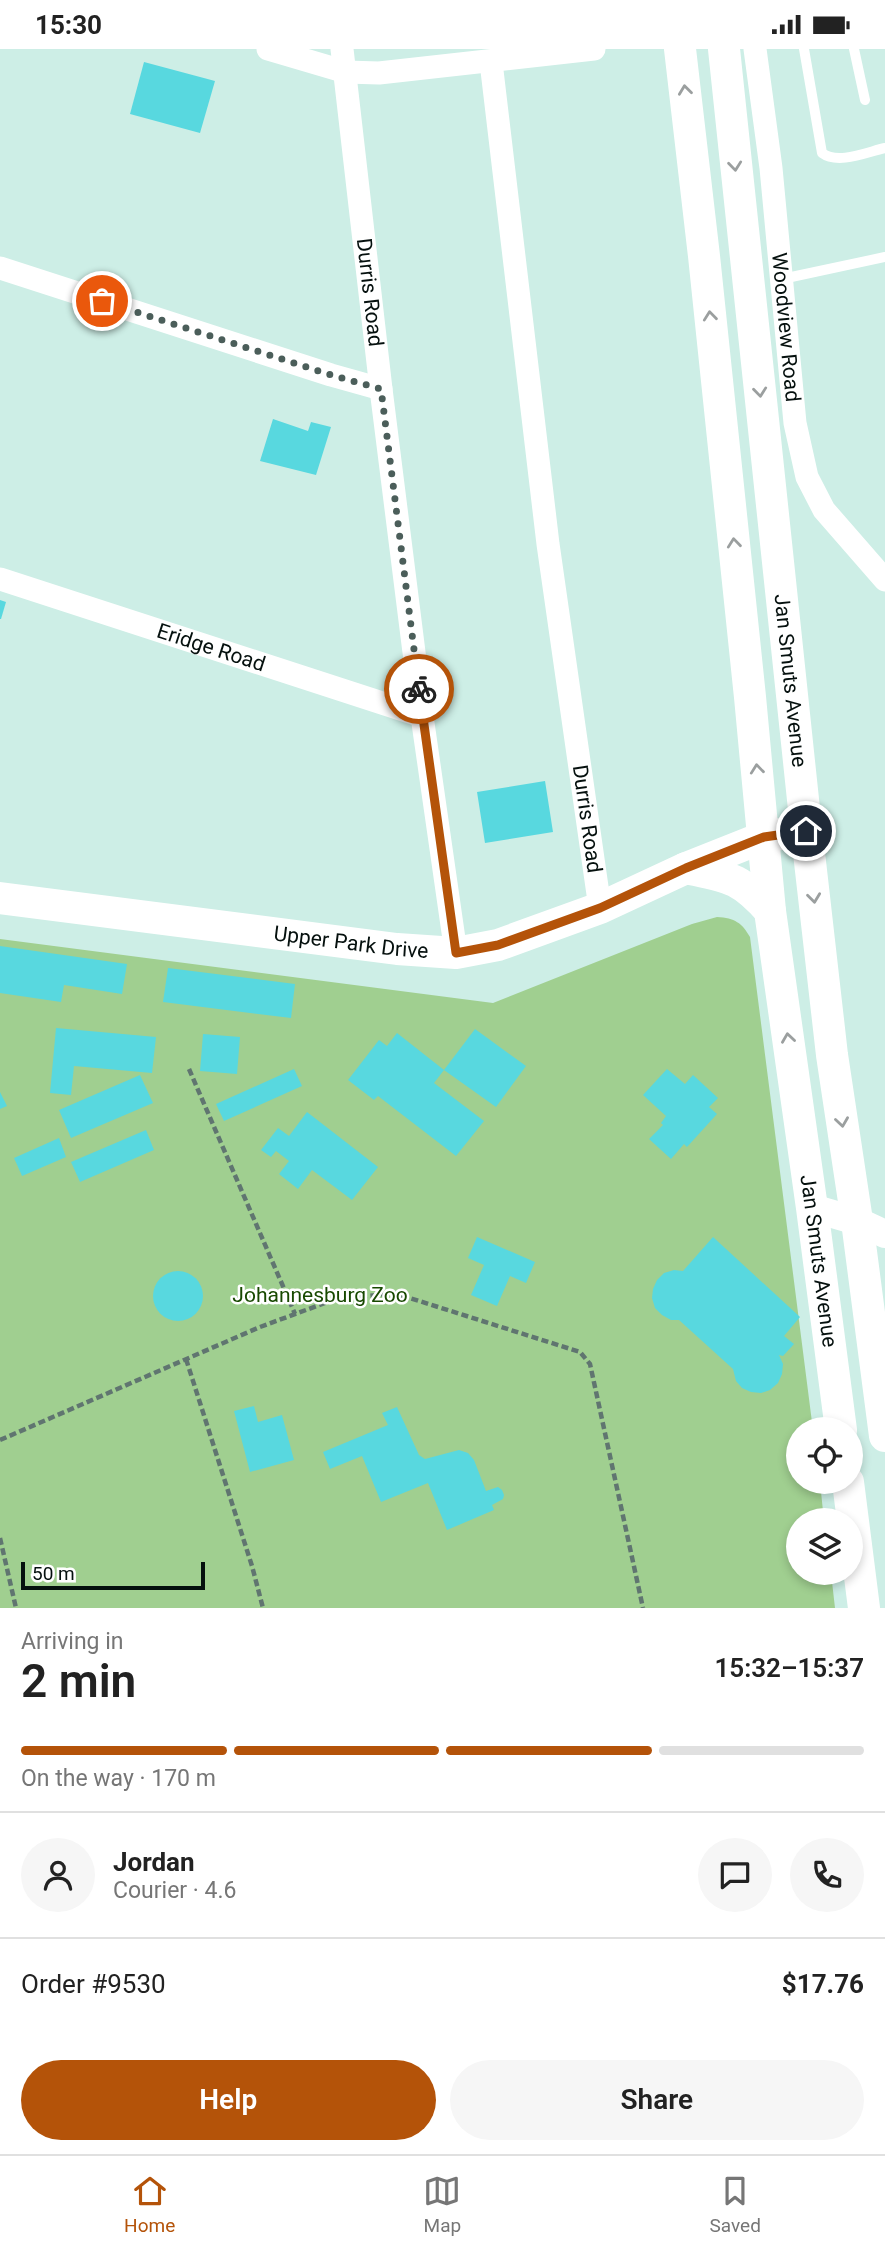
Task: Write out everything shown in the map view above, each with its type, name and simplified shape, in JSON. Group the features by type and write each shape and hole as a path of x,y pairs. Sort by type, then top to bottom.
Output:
{"main road":[{"name":"Jan Smuts Avenue","path":"680,49 704,256 770,911 839,1417"},
{"name":"Jan Smuts Avenue","path":"724,49 832,1055 871,1227 885,1436"},
{"name":"Upper Park Drive","path":"0,898 397,949 456,953 498,945 600,908 686,868 764,837 806,831"},
{"path":"686,868 737,880 770,911"},
{"path":"850,1494 864,1608"}],"street":[{"path":"268,49 346,72 379,73 594,49"},
{"name":"Durris Road","path":"342,49 422,716 456,953"},
{"name":"Woodview Road","path":"755,49 771,168 795,423 807,477 824,510 885,580"},
{"name":"Durris Road","path":"491,62 550,557 600,908"},
{"path":"0,268 381,389"},
{"name":"Eridge Road","path":"0,579 422,716"},
{"path":"812,1208 871,1227"}],"lane":[{"path":"804,49 822,153 833,158 843,158 885,148"},
{"path":"854,49 865,100"},
{"path":"782,279 885,257"}],"path":[{"path":"189,1069 295,1314"},
{"path":"0,1440 260,1327 333,1300 394,1293 580,1352 590,1364 643,1608"},
{"path":"186,1359 263,1608"},
{"path":"0,1538 16,1608"}],"green space":[{"name":"Johannesburg Zoo","path":"717,917 729,919 744,928 750,937 811,1417 786,1417 786,1494 821,1494 823,1508 786,1508 786,1585 832,1585 835,1608 0,1608 0,939 493,1003 692,924"}],"building":[{"path":"144,62 215,81 200,133 130,114"},
{"path":"273,419 308,431 311,422 331,427 316,475 260,461"},
{"path":"0,600 6,602 1,619 0,619"},
{"path":"545,781 553,832 485,843 477,792"},
{"path":"0,946 127,964 122,994 64,985 61,1002 0,993"},
{"path":"168,968 295,984 291,1018 163,1002"},
{"path":"56,1028 156,1037 152,1073 74,1066 71,1095 50,1093"},
{"path":"475,1029 526,1066 496,1107 444,1070"},
{"path":"397,1033 444,1070 434,1083 484,1121 456,1156 378,1096 374,1100 348,1080 379,1040 387,1046"},
{"path":"203,1034 240,1037 237,1074 200,1071"},
{"path":"294,1069 302,1086 224,1121 216,1104"},
{"path":"667,1069 685,1084 693,1075 718,1098 709,1107 717,1114 687,1147 684,1144 671,1159 649,1139 663,1125 661,1123 666,1116 643,1095"},
{"path":"140,1075 153,1103 71,1138 59,1110"},
{"path":"0,1092 7,1106 0,1109"},
{"path":"307,1112 378,1167 352,1200 312,1170 298,1189 279,1174 289,1161 276,1151 271,1157 261,1150 278,1128 289,1136"},
{"path":"146,1130 154,1150 80,1182 71,1162"},
{"path":"59,1138 66,1157 22,1176 14,1158"},
{"path":"477,1237 535,1262 526,1283 510,1276 497,1306 471,1295 484,1265 468,1258"},
{"path":"713,1237 800,1317 784,1336 794,1344 783,1356 779,1355 783,1364 782,1374 778,1383 770,1390 761,1393 742,1388 736,1381 733,1369 679,1320 671,1320 655,1308 652,1298 657,1280 664,1273 683,1271"},
{"path":"178,1271 195,1279 203,1296 195,1313 178,1321 161,1313 153,1296 161,1279"},
{"path":"254,1406 258,1422 282,1415 294,1460 250,1472 234,1411"},
{"path":"397,1407 419,1455 425,1459 459,1450 468,1453 474,1460 486,1491 498,1487 502,1490 503,1499 492,1505 494,1510 447,1530 428,1483 381,1502 362,1456 330,1469 323,1452 388,1425 382,1413"}],"way so far":[{"path":"102,301 381,389 419,689"}],"route":[{"path":"419,689 456,953 498,945 600,908 686,868 764,837 806,831"}]}
